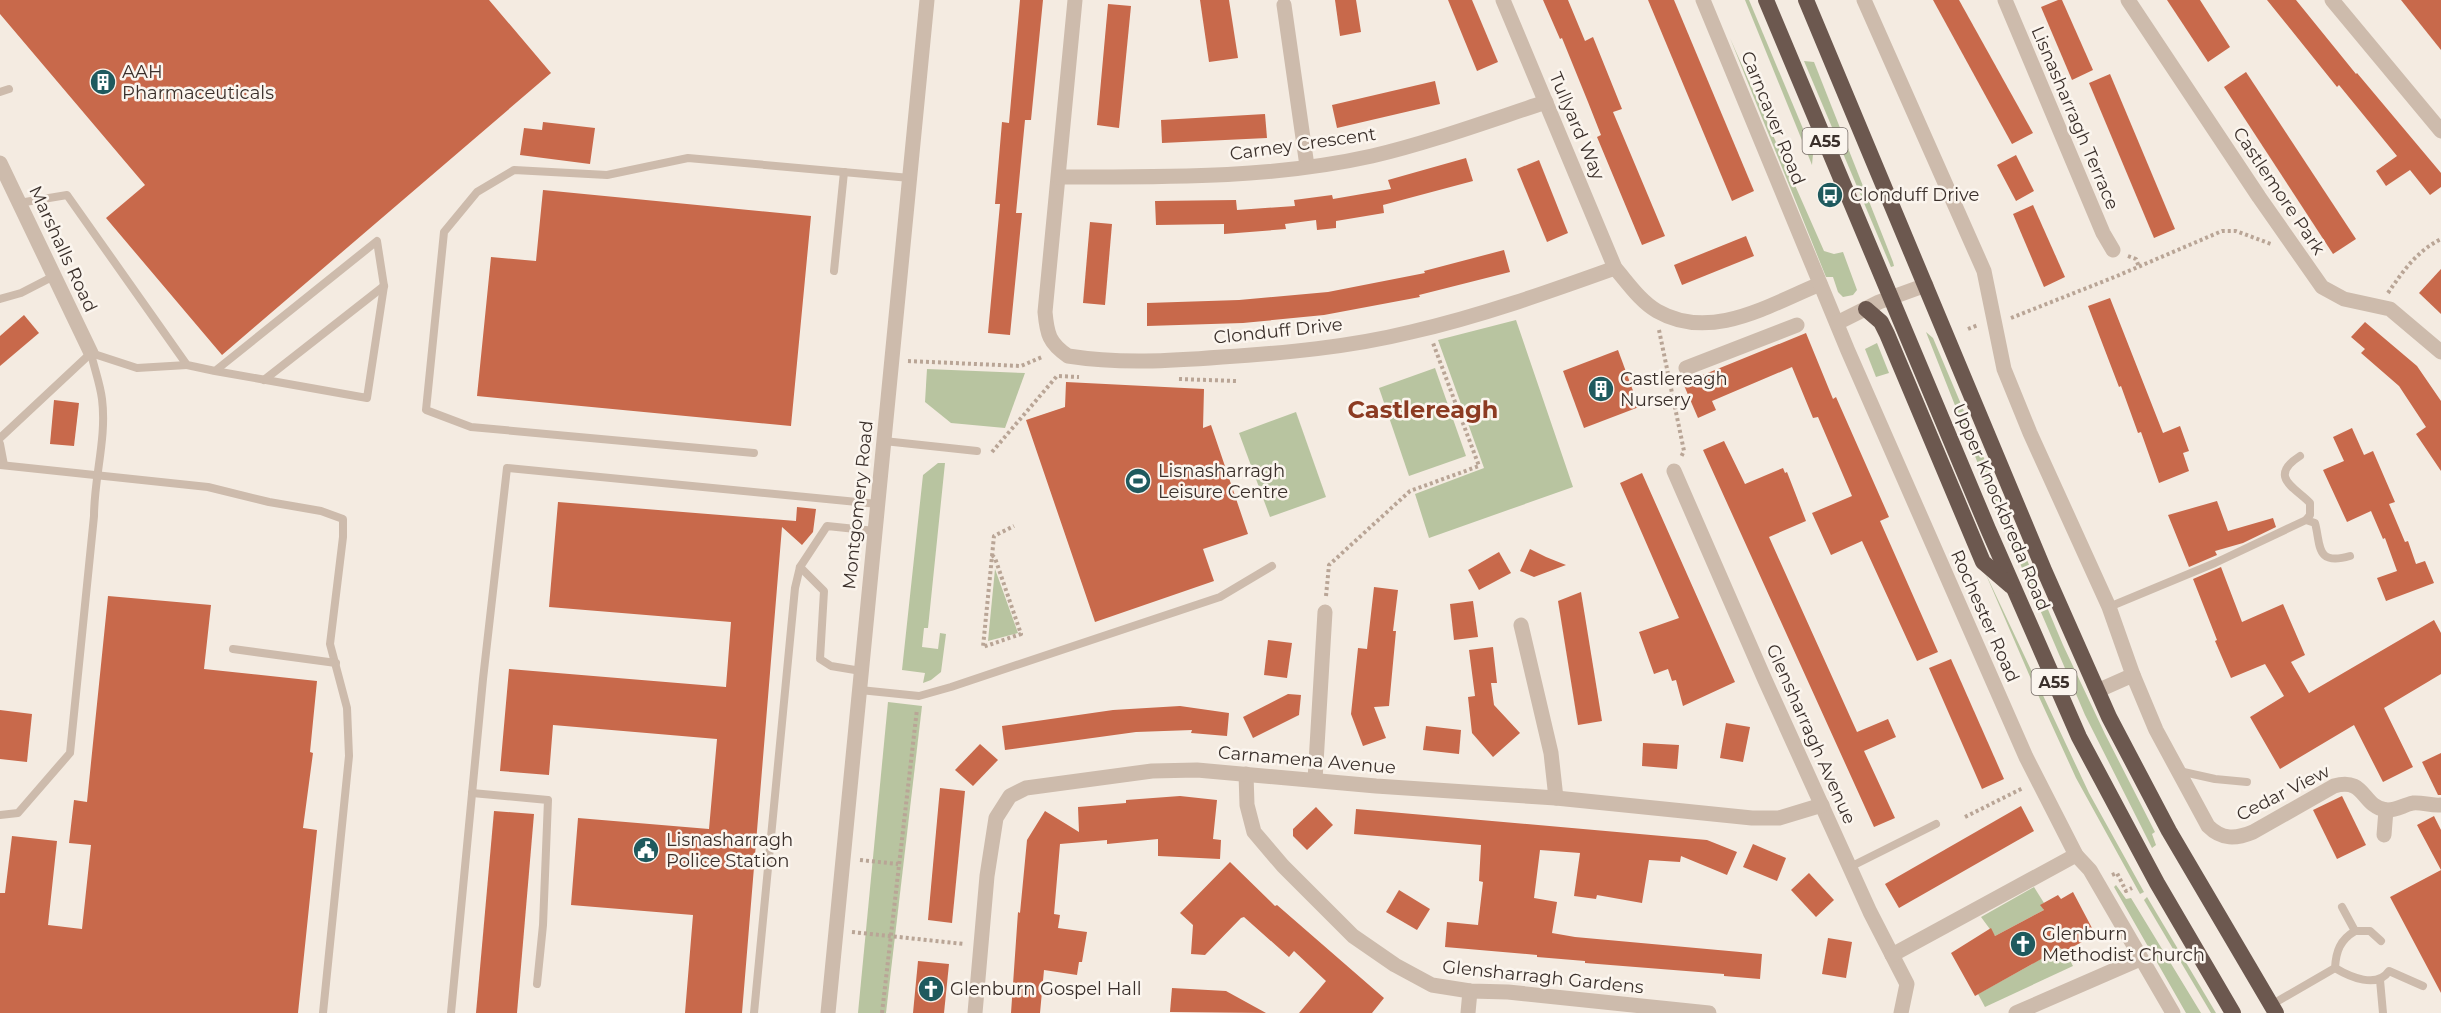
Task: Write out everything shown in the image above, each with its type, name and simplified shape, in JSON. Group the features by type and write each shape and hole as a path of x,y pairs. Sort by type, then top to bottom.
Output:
{"highway":[{"name":"Upper Knockbreda Road","path":"1766,0 2014,588 2079,736 2116,811 2233,1013"},
{"name":"Upper Knockbreda Road","path":"1806,0 2044,570 2097,691 2169,831 2273,1009"},
{"path":"1866,309 1881,322 1887,334 1983,562 2014,588"}],"street":[{"name":"Montgomery Road","path":"828,1013 927,0"},
{"path":"1058,350 1047,335 1045,312 1076,0"},
{"name":"Tullyard Way","path":"1503,0 1615,268"},
{"name":"Carncaver Road","path":"1703,0 1820,284"},
{"path":"1864,0 1984,271 2004,369 2030,433 2109,607 2133,675 2156,730 2179,771"},
{"name":"Lisnasharragh Terrace","path":"2005,0 2103,233 2113,250"},
{"name":"Castlemore Park","path":"2128,0 2322,287 2344,299 2380,305 2396,312 2441,352"},
{"path":"2332,0 2441,131"},
{"path":"1284,5 1307,166"},
{"name":"Carney Crescent","path":"1059,177 1201,177 1307,166 1371,156 1443,136 1545,102"},
{"name":"Marshalls Road","path":"0,163 90,353"},
{"path":"1615,268 1638,295 1656,310 1674,318 1707,324 1729,321 1820,284"},
{"name":"Clonduff Drive","path":"1058,350 1068,356 1085,359 1150,363 1276,353 1349,344 1428,328 1474,315 1615,268"},
{"name":"Rochester Road","path":"1820,284 2037,781 2076,855 2090,870 2172,1013"},
{"path":"1837,323 1926,285"},
{"path":"1750,313 1760,339"},
{"path":"1686,368 1797,325"},
{"name":"Glensharragh Avenue","path":"1674,471 1765,680 1850,867 1907,984 1901,1013"},
{"path":"1315,780 1325,612"},
{"path":"1521,625 1551,753 1556,798"},
{"path":"2097,691 2133,675"},
{"name":"Carnamena Avenue","path":"975,1013 990,850 996,818 1010,796 1026,788 1152,771 1197,770 1556,798 1752,818 1779,818 1822,805"},
{"name":"Cedar View","path":"2179,771 2208,826 2215,833 2224,836 2241,837 2253,832 2343,783 2359,788 2377,807 2386,810"},
{"name":"Glensharragh Gardens","path":"1246,774 1246,805 1254,832 1283,866 1353,936 1432,985 1470,991 1508,992 1699,1012"},
{"path":"2384,836 2386,810 2395,810 2412,803 2441,805"},
{"path":"1892,955 2076,855"},
{"path":"2016,1013 2140,958"},
{"path":"1468,1013 1470,991"}],"lane":[{"path":"754,453 471,427 426,410 444,232 477,192 514,170 607,175 688,158 910,178"},
{"path":"834,271 844,172"},
{"path":"19,203 67,195 187,364"},
{"path":"90,353 137,368 187,364 215,371 368,398 384,286 376,241 215,371"},
{"path":"0,300 21,293 54,276"},
{"path":"264,380 384,286"},
{"path":"0,438 90,353"},
{"path":"0,815 18,813 70,753 100,459 102,399 90,353"},
{"path":"884,441 977,451"},
{"path":"0,444 2,465 208,487 269,502 321,511 343,519 344,537 330,644 347,708 349,756 323,1013"},
{"path":"2109,607 2215,563 2306,520 2310,515 2310,503 2291,488 2286,470 2290,462 2300,456"},
{"path":"451,1013 507,468 878,504"},
{"path":"2306,520 2315,523 2319,548 2324,554 2341,559 2350,556"},
{"path":"754,1013 795,588 800,567 827,526 875,531"},
{"path":"800,567 824,591 820,659 831,666 861,671"},
{"path":"860,690 919,696 1220,597 1272,567"},
{"path":"233,649 336,663"},
{"path":"2179,771 2215,779 2247,782"},
{"path":"472,792 548,800 543,925 537,984"},
{"path":"1850,867 1936,824"},
{"path":"2342,907 2355,931"},
{"path":"2273,1009 2335,968 2337,951 2341,943 2355,931 2370,931 2381,941"},
{"path":"2335,968 2358,978 2379,980 2389,971 2422,986"},
{"path":"2379,980 2383,1013"}],"path":[{"path":"1994,319 2012,318 2222,231 2236,231 2269,244 2291,243"},
{"path":"2380,305 2418,253 2441,239"},
{"path":"1656,310 1684,451 1674,471"},
{"path":"1325,612 1329,565 1410,491 1479,466 1428,328"},
{"path":"892,360 1022,366 1058,350"},
{"path":"986,459 1058,376 1089,377"},
{"path":"1168,379 1236,381"},
{"path":"992,555 1022,634 983,647 984,635 992,555 994,536 1014,526"},
{"path":"882,1013 919,696"},
{"path":"1965,817 2037,781"},
{"path":"843,858 898,864"},
{"path":"836,930 981,946"}],"green space":[{"path":"1745,0 1749,0 1809,143 1813,154 1812,165"},
{"path":"1730,38 1824,251 1834,254 1843,252 1857,290 1853,295 1843,297 1838,292 1833,277 1826,277"},
{"path":"1804,61 1814,62 1894,266 1891,267"},
{"path":"1516,320 1573,487 1429,538 1415,494 1484,468 1438,340"},
{"path":"1926,332 1933,338 2063,645 2155,832 2152,834 2156,845 2152,848 2085,715 1986,484"},
{"path":"1877,343 1889,373 1876,377 1865,349"},
{"path":"1435,368 1466,456 1409,476 1379,388"},
{"path":"927,369 1025,373 1005,428 951,423 925,402"},
{"path":"1296,412 1326,497 1270,517 1239,433"},
{"path":"938,463 945,463 928,628 924,628 922,647 938,649 940,633 946,634 941,672 923,683 925,673 902,670 923,475"},
{"path":"995,569 1018,633 988,641"},
{"path":"1984,570 2089,793 2144,892 2140,894 2076,778"},
{"path":"888,702 922,706 886,1013 858,1013"},
{"path":"2116,885 2126,899 2131,898 2201,1013 2186,1013 2114,887"},
{"path":"2034,887 2044,903 2041,905 2044,910 1995,936 1981,917"},
{"path":"2147,897 2216,1013 2211,1013 2144,900"},
{"path":"2061,948 2073,966 1985,1007 1978,994"}],"building":[{"path":"0,0 489,0 551,73 222,355 106,218 145,185 0,14"},
{"path":"1020,0 1043,0 1031,120 1025,120 1016,213 1022,213 1010,335 988,333 1000,204 995,204 1002,122 1009,123"},
{"path":"1200,0 1229,0 1238,58 1209,62"},
{"path":"1335,0 1356,0 1361,32 1340,36"},
{"path":"1448,0 1472,0 1498,62 1477,71"},
{"path":"1543,0 1568,0 1585,41 1593,37 1622,109 1613,112 1665,236 1642,245 1597,137 1601,135 1588,102 1562,38 1560,39"},
{"path":"1648,0 1674,0 1754,191 1732,201"},
{"path":"1933,0 1959,0 2033,133 2012,144"},
{"path":"2062,0 2093,70 2072,80 2041,7"},
{"path":"2167,0 2200,0 2230,47 2208,62"},
{"path":"2267,0 2296,0 2441,173 2441,187 2430,195 2410,170 2386,186 2376,171 2397,156 2339,85 2337,87"},
{"path":"2401,0 2441,0 2441,50"},
{"path":"1108,4 1131,6 1119,128 1097,125"},
{"path":"2246,72 2356,239 2333,254 2224,87"},
{"path":"2110,74 2175,229 2154,238 2089,83"},
{"path":"1435,81 1440,104 1337,128 1332,105"},
{"path":"1265,114 1267,138 1162,143 1161,120"},
{"path":"543,122 595,128 590,164 520,155 524,128 542,130"},
{"path":"2016,155 2034,191 2016,201 1997,165"},
{"path":"1466,158 1473,181 1383,205 1384,213 1336,221 1336,228 1317,230 1316,220 1285,224 1286,229 1224,234 1224,224 1156,225 1155,201 1236,200 1237,210 1295,206 1294,200 1332,195 1333,199 1391,189 1388,180"},
{"path":"1539,160 1568,233 1547,242 1517,169"},
{"path":"543,190 811,216 791,426 477,396 491,257 536,261"},
{"path":"2033,205 2065,277 2044,287 2013,214"},
{"path":"1090,222 1112,224 1105,305 1083,303"},
{"path":"1746,236 1754,256 1682,285 1674,265"},
{"path":"1504,250 1510,272 1419,295 1420,297 1324,315 1243,323 1147,326 1147,303 1239,300 1328,292 1425,273 1424,271"},
{"path":"2441,269 2441,314 2419,293"},
{"path":"2110,298 2163,433 2180,426 2189,451 2183,453 2189,471 2159,483 2141,432 2138,433 2088,306"},
{"path":"24,315 39,333 0,366 0,336"},
{"path":"2365,322 2417,366 2441,401 2441,471 2416,434 2426,427 2399,386 2361,353 2365,349 2351,337"},
{"path":"1806,333 1833,399 1836,397 1889,517 1880,521 1938,652 1917,661 1862,541 1831,555 1812,513 1852,496 1818,417 1813,418 1792,367 1712,401 1716,410 1698,418 1683,383"},
{"name":"Castlereagh Nursery","path":"1618,350 1639,407 1584,428 1563,371"},
{"name":"Lisnasharragh Leisure Centre","path":"1066,382 1204,389 1203,428 1211,425 1248,534 1203,549 1214,581 1095,622 1026,420 1065,407"},
{"path":"54,400 79,403 74,446 50,444"},
{"path":"2352,428 2364,455 2373,451 2395,502 2389,504 2405,542 2408,541 2416,564 2425,561 2434,583 2386,601 2377,578 2397,571 2385,538 2383,539 2371,511 2347,522 2323,470 2344,461 2333,437"},
{"path":"1724,441 1745,484 1783,468 1785,473 1787,472 1806,521 1769,537 1857,732 1888,719 1896,737 1864,751 1895,818 1874,827 1703,450"},
{"path":"1642,473 1735,682 1683,706 1676,680 1672,681 1668,669 1654,674 1639,632 1679,618 1620,483"},
{"path":"2217,501 2228,531 2273,518 2276,527 2243,543 2215,551 2217,555 2189,567 2168,515"},
{"path":"558,502 796,521 797,507 816,509 813,532 802,545 782,527 742,1013 685,1013 693,915 571,905 578,818 709,829 717,739 553,725 549,775 500,771 509,669 726,687 731,622 549,607"},
{"path":"1530,549 1566,565 1534,577 1520,571"},
{"path":"1499,552 1511,573 1479,590 1468,570"},
{"path":"2221,567 2242,622 2283,604 2305,655 2291,662 2309,693 2434,620 2441,633 2441,674 2384,708 2413,767 2383,782 2354,725 2280,769 2250,717 2284,696 2265,664 2231,678 2193,579"},
{"path":"1374,587 1398,590 1393,631 1396,631 1389,706 1374,707 1386,738 1363,746 1351,714 1358,648 1367,649"},
{"path":"1581,592 1602,721 1578,725 1558,601"},
{"path":"108,596 211,605 204,669 317,681 310,752 313,753 303,828 317,830 298,1013 0,1013 0,893 5,893 12,836 57,841 48,925 82,929 91,845 69,843 74,800 87,802"},
{"path":"1473,601 1478,637 1454,640 1450,604"},
{"path":"1268,640 1292,643 1287,678 1264,675"},
{"path":"1493,647 1497,683 1491,683 1494,705 1520,733 1493,757 1472,733 1468,697 1475,696 1469,650"},
{"path":"1951,659 2004,779 1982,789 1929,668"},
{"path":"1288,694 1301,695 1299,715 1253,738 1243,717"},
{"path":"1180,706 1229,713 1227,736 1191,733 1192,730 1136,732 1005,750 1002,726 1113,710"},
{"path":"0,710 32,714 27,762 0,759"},
{"path":"1726,723 1750,727 1743,762 1720,758"},
{"path":"1426,726 1461,730 1459,754 1423,750"},
{"path":"1643,743 1679,745 1677,769 1642,766"},
{"path":"980,744 998,760 973,786 955,770"},
{"path":"2441,753 2441,795 2438,795 2422,762"},
{"path":"940,788 965,791 952,923 928,920"},
{"path":"1180,796 1217,800 1213,839 1221,840 1220,859 1158,856 1158,839 1107,844 1107,840 1060,844 1054,914 1060,915 1058,928 1087,932 1082,962 1079,962 1077,975 1044,970 1040,1013 1011,1013 1018,912 1020,913 1027,840 1045,811 1079,832 1078,807 1126,803 1126,800"},
{"path":"2342,796 2366,845 2337,859 2313,810"},
{"path":"2021,806 2034,831 1899,908 1885,884"},
{"path":"1316,807 1333,825 1307,850 1293,836 1293,829"},
{"path":"1356,809 1707,840 1737,852 1727,875 1681,856 1680,862 1649,860 1642,903 1597,895 1596,899 1574,896 1580,853 1540,850 1534,898 1557,902 1552,933 1762,954 1760,979 1445,947 1447,922 1478,925 1483,882 1479,881 1481,845 1354,834"},
{"path":"494,811 534,814 517,1013 476,1013"},
{"path":"2434,816 2441,830 2441,870 2417,825"},
{"path":"1753,844 1786,858 1777,881 1743,867"},
{"path":"1230,862 1275,906 1277,905 1384,998 1372,1013 1299,1013 1326,981 1294,951 1289,957 1244,917 1205,955 1191,954 1193,925 1180,913"},
{"path":"2441,870 2441,993 2390,897"},
{"path":"1809,873 1834,900 1816,917 1791,890"},
{"path":"1399,890 1430,909 1417,930 1386,912"},
{"name":"Glenburn Methodist Church","path":"2073,892 2092,928 2084,941 2063,952 2061,948 1975,996 1951,953 1991,928 1995,936 2044,910 2040,905 2058,895 2061,899"},
{"path":"1828,938 1852,942 1846,978 1822,974"},
{"name":"Glenburn Gospel Hall","path":"918,961 949,964 944,1013 913,1013"},
{"path":"1172,988 1226,991 1266,1013 1170,1012"}],"place":[{"name":"AAH Pharmaceuticals","path":"103,82"},
{"name":"Clonduff Drive","path":"1830,195"},
{"name":"Castlereagh Nursery","path":"1601,389"},
{"name":"Lisnasharragh Leisure Centre","path":"1138,481"},
{"name":"Lisnasharragh Police Station","path":"646,850"},
{"name":"Glenburn Methodist Church","path":"2023,944"},
{"name":"Glenburn Gospel Hall","path":"931,989"}],"district":[{"name":"Castlereagh","path":"1423,410"}]}
